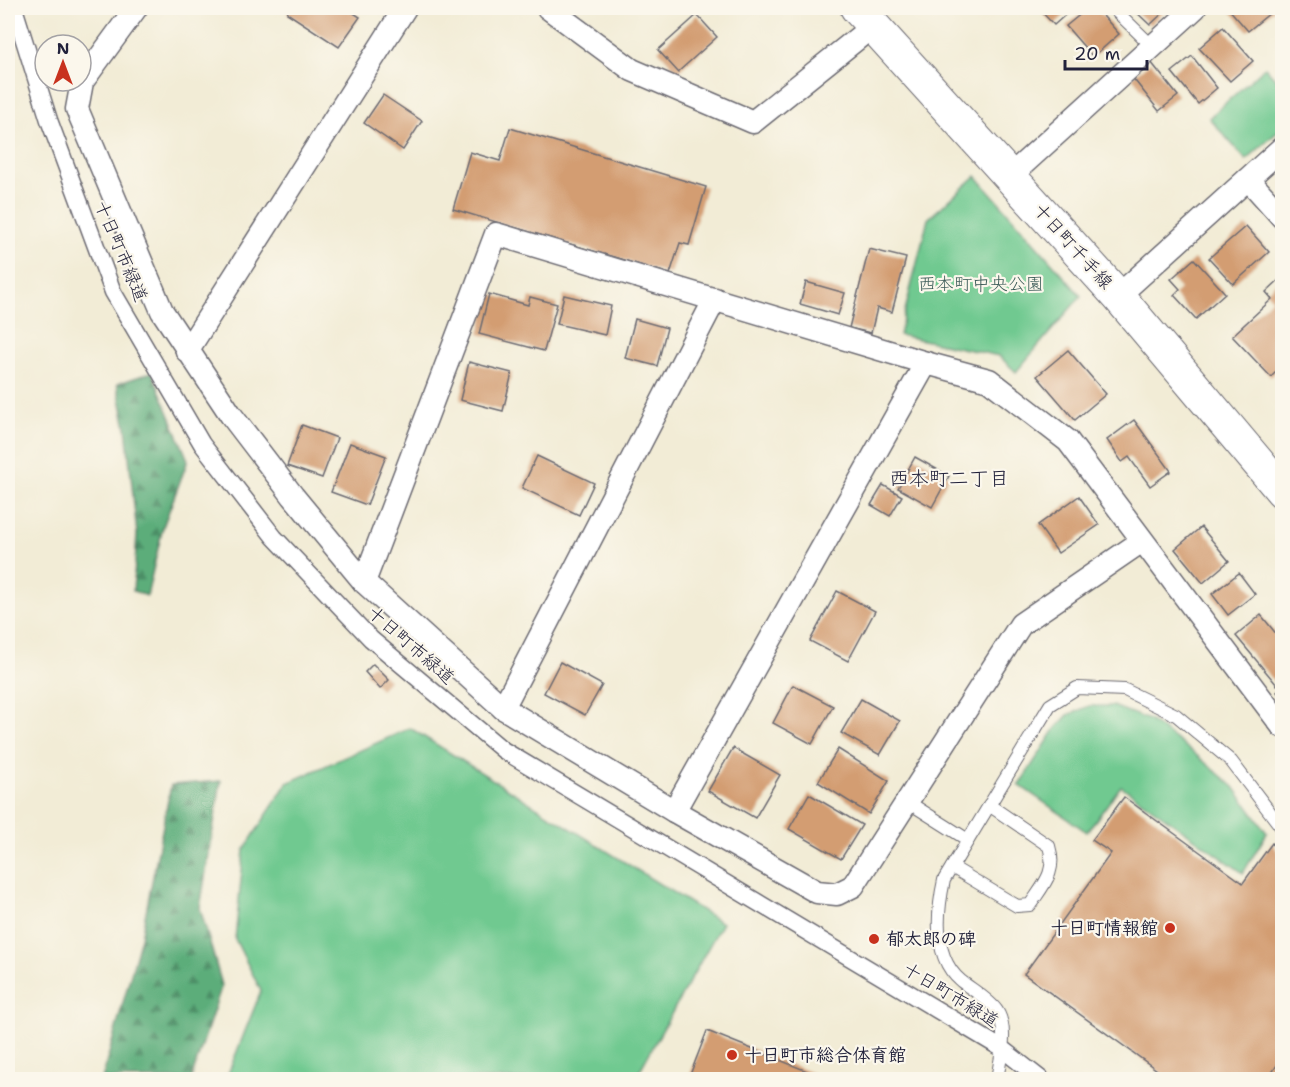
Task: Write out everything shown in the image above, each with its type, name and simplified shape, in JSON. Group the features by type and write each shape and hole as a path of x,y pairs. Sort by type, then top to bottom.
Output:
{"main road":[{"name":"十日町千手線","path":"865,17 1118,296 1282,491"}],"street":[{"name":"十日町市緑道","path":"14,8 50,120 113,292 202,444 274,537 370,639 503,750 1001,1048 1042,1080"},
{"path":"136,8 82,82 76,109 162,311 231,415 286,487 364,582 503,708 674,811 818,892 837,894 853,886 1021,624 1142,540"},
{"path":"187,351 405,8"},
{"path":"548,8 632,70 753,122 865,17"},
{"path":"1010,176 1195,8"},
{"path":"1118,296 1282,148"},
{"path":"1248,179 1282,217"},
{"path":"364,582 496,234 989,380 1068,441 1282,726"},
{"path":"503,708 715,299"},
{"path":"674,811 926,363"}],"lane":[{"path":"1113,8 1152,46"},
{"path":"997,1080 1003,1032 997,1010 955,976 941,948 937,914 944,880 1050,705 1077,688 1125,690 1176,715 1231,761 1282,828"},
{"path":"908,802 968,840"},
{"path":"952,867 1017,906 1030,906 1049,876 1053,860 1049,846 989,806"}],"green space":[{"path":"1265,67 1282,86 1282,128 1246,160 1209,118"},
{"name":"西本町中央公園","path":"976,176 1081,296 1016,372 999,356 899,335 928,219"},
{"path":"152,372 188,460 163,527 147,596 133,591 137,535 126,428 117,384"},
{"path":"1089,706 1113,706 1149,720 1194,753 1234,787 1267,833 1243,873 1121,786 1087,832 1019,785 1056,728 1068,715"},
{"path":"410,728 722,923 635,1079 226,1079 261,991 235,939 244,850 287,783"},
{"path":"221,781 200,908 222,985 191,1079 102,1079 141,937 171,785"}],"building":[{"path":"290,8 346,8 360,17 339,47 287,13"},
{"path":"1038,8 1073,8 1054,25"},
{"path":"1088,8 1096,8 1119,34 1093,57 1066,26"},
{"path":"1132,8 1168,8 1150,25"},
{"path":"1228,8 1276,8 1248,31"},
{"path":"697,15 717,37 678,72 658,50"},
{"path":"1223,27 1253,61 1230,81 1199,48"},
{"path":"1192,56 1217,88 1198,104 1172,72"},
{"path":"1151,62 1178,96 1159,111 1132,77"},
{"path":"383,95 422,121 403,150 364,123"},
{"path":"510,128 706,187 689,245 680,243 670,274 453,209 470,152 500,161"},
{"path":"1246,226 1269,252 1233,284 1209,258"},
{"path":"869,249 906,258 892,312 877,308 871,333 849,328"},
{"path":"1194,259 1225,293 1196,319 1174,295 1180,289 1171,279"},
{"path":"1282,277 1282,366 1271,377 1232,336 1272,299 1266,292"},
{"path":"806,282 845,293 838,315 800,304"},
{"path":"489,294 528,305 530,297 557,304 544,351 479,334"},
{"path":"564,295 611,306 605,335 557,324"},
{"path":"635,319 667,328 657,366 625,358"},
{"path":"1068,350 1106,394 1075,420 1037,376"},
{"path":"469,362 512,373 503,411 460,400"},
{"path":"1134,420 1171,471 1150,486 1129,457 1122,462 1107,440"},
{"path":"302,425 337,438 322,478 287,466"},
{"path":"350,443 386,456 367,505 331,492"},
{"path":"537,456 594,483 579,515 522,488"},
{"path":"915,457 949,476 932,507 898,488"},
{"path":"883,485 902,496 890,516 871,505"},
{"path":"1079,496 1099,525 1058,553 1038,525"},
{"path":"1201,527 1229,561 1203,583 1175,549"},
{"path":"1239,573 1255,594 1228,615 1212,594"},
{"path":"837,591 875,611 848,661 810,641"},
{"path":"1261,615 1282,641 1282,681 1277,685 1236,636"},
{"path":"560,662 602,685 585,715 544,693"},
{"path":"373,664 389,680 380,689 365,672"},
{"path":"793,685 833,706 812,744 773,723"},
{"path":"1282,688 1282,699 1277,692"},
{"path":"861,699 900,721 880,755 841,733"},
{"path":"733,748 780,775 755,818 708,791"},
{"path":"838,749 889,781 869,814 818,782"},
{"path":"809,794 862,825 841,859 789,829"},
{"name":"十日町情報館","path":"1124,797 1243,883 1272,843 1282,857 1282,1058 1267,1080 1171,1080 1024,974 1111,853 1092,840"},
{"name":"十日町市総合体育館","path":"707,1031 827,1079 827,1080 688,1080"}],"place":[{"name":"十日町情報館","path":"1170,928"},
{"name":"郁太郎の碑","path":"874,939"},
{"name":"十日町市総合体育館","path":"732,1055"}],"district":[{"name":"西本町二丁目","path":"949,478"}]}
